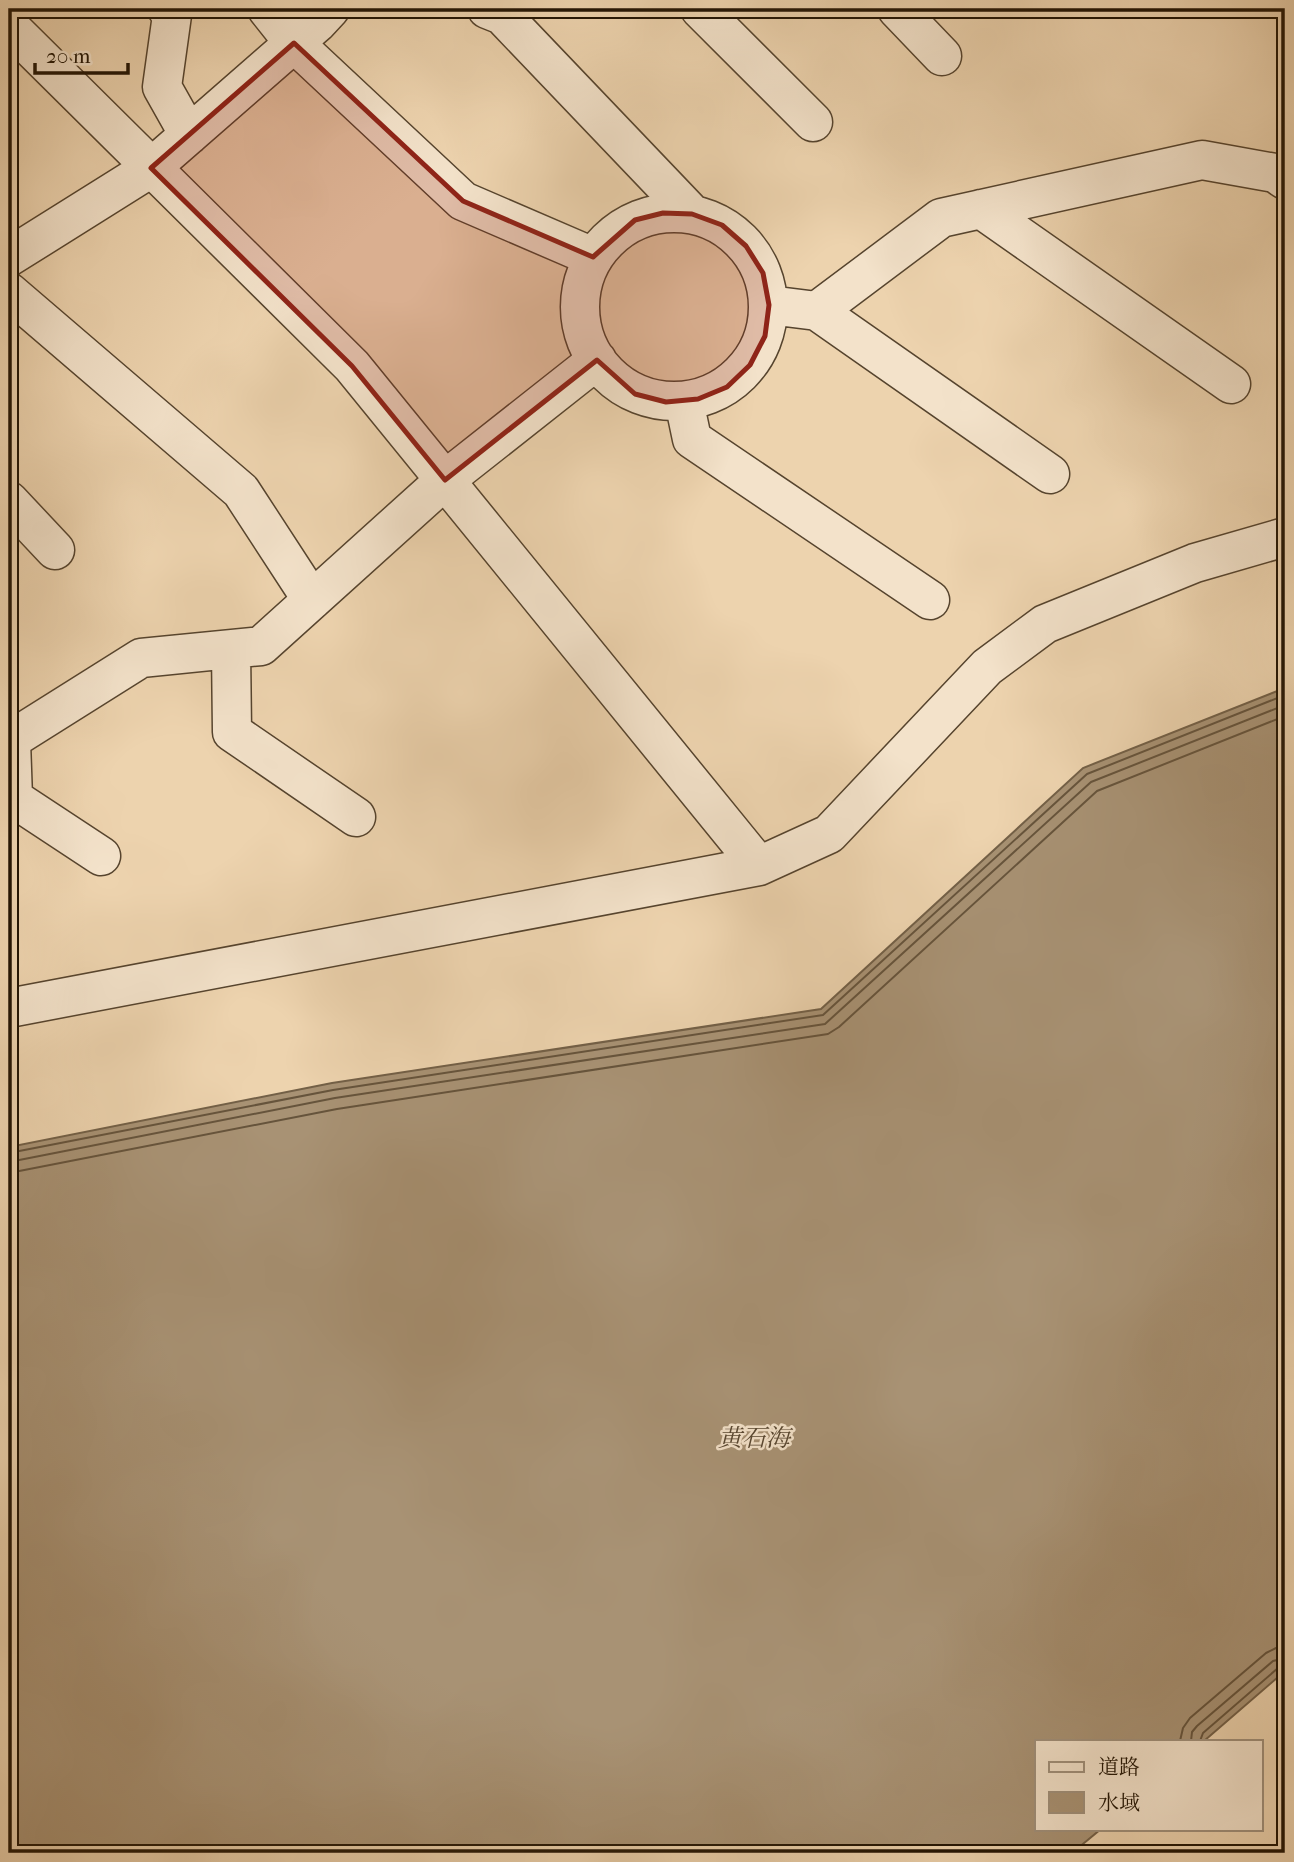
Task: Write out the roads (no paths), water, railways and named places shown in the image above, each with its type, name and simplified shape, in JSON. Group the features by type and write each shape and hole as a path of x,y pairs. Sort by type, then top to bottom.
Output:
{"street":[{"path":"167,9 172,15 162,88 189,135"},
{"path":"267,9 294,43 463,201 593,257"},
{"path":"9,257 152,168 330,9"},
{"path":"487,9 502,15 692,214"},
{"path":"700,9 813,122"},
{"path":"897,9 942,56"},
{"path":"9,26 352,366 759,866"},
{"path":"817,311 941,218 1202,160 1282,173"},
{"path":"981,209 1231,384"},
{"path":"663,212 692,214 722,225 746,246 763,273 769,305 765,337 750,365 727,387 698,399 666,402 635,394 608,375 589,350 580,319 581,287 593,257 611,236 635,220 663,212"},
{"path":"9,292 241,491 312,600"},
{"path":"769,305 817,311 1050,474"},
{"path":"101,856 13,798 10,741 141,657 261,646 445,481 597,360"},
{"path":"684,401 692,439 930,600"},
{"path":"9,501 55,550"},
{"path":"9,1009 759,866 829,834 987,667 1045,624 1195,564 1285,537"},
{"path":"231,649 232,732 356,817"}],"water":[{"name":"黄石海","path":"1285,688 1285,1671 1205,1740 1035,1740 1035,1830 1100,1830 1072,1853 9,1853 9,1147 332,1083 821,1009 1083,768"}]}
